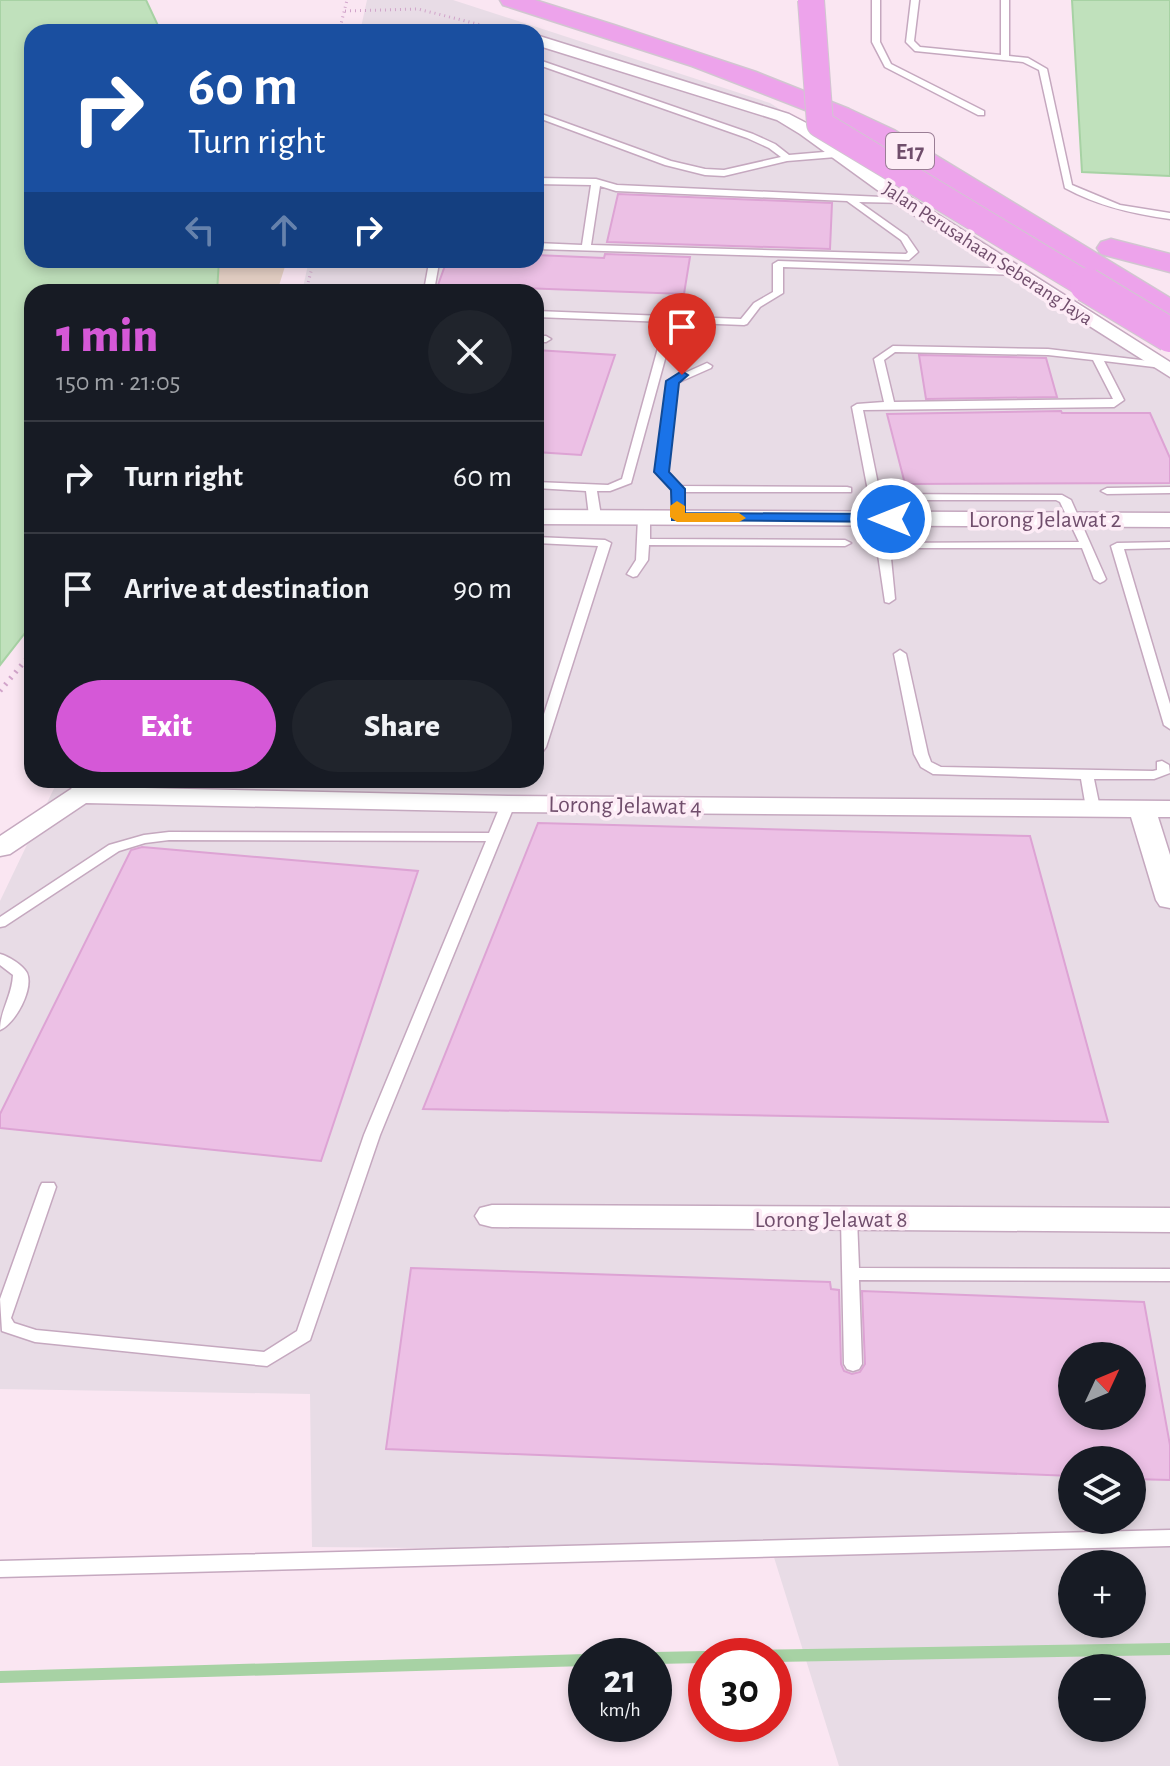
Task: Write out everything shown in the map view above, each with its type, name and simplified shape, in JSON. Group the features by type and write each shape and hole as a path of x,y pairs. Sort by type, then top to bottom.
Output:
{"highway":[{"name":"E17","path":"511,0 636,31 801,78 864,105 1170,284"},
{"name":"E17","path":"562,0 775,86 885,136 1170,311"},
{"path":"811,0 820,124 1170,335"},
{"path":"1111,248 1170,263"}],"street":[{"name":"Jalan Perusahaan Seberang Jaya","path":"544,42 783,117 806,130 904,201 1166,368"},
{"name":"Lorong Jelawat 2","path":"544,517 1170,520"},
{"name":"Lorong Jelawat 4","path":"86,788 508,804 1156,809"},
{"path":"0,848 86,788"},
{"path":"1156,809 1170,900"},
{"name":"Lorong Jelawat 8","path":"492,1216 1170,1220"}],"lane":[{"path":"876,0 876,42 888,65 981,113"},
{"path":"915,0 910,42 918,49 1025,60 1043,69 1068,186 1092,200 1121,209 1170,216"},
{"path":"1005,0 1005,58"},
{"path":"544,64 750,136 772,146 787,158"},
{"path":"544,117 668,163 705,172 724,173 787,158 836,154"},
{"path":"544,181 596,182 616,188 904,201"},
{"path":"586,247 596,182"},
{"path":"544,246 909,257 913,252 904,238 850,199"},
{"path":"544,314 744,322 757,305 778,293 778,264 1019,272"},
{"path":"544,485 610,488 627,481 663,348"},
{"path":"890,405 879,359 893,349 1048,352 1166,368"},
{"path":"1098,360 1119,400 1114,404 857,407 873,494 877,497 1058,497 1065,500 1100,579"},
{"path":"707,366 672,381 661,472 678,489 847,490"},
{"path":"591,488 595,516"},
{"path":"677,517 678,489"},
{"path":"1107,491 1170,490"},
{"path":"633,574 642,560 644,518"},
{"path":"544,540 605,543 544,734"},
{"path":"644,542 845,543"},
{"path":"889,599 883,548 887,545 1086,545"},
{"path":"1170,545 1117,546 1170,725"},
{"path":"900,654 921,754 926,764 938,771 1154,775 1164,772 1162,765"},
{"path":"1087,775 1093,808"},
{"path":"48,1187 2,1318 8,1327 35,1336 267,1359 304,1335 372,1135 508,804"},
{"path":"0,923 114,848 144,839 169,836 495,837"},
{"path":"0,958 20,974 20,989 10,1016 0,1025"},
{"path":"849,1219 853,1364"},
{"path":"851,1274 1170,1275"},
{"path":"0,1569 1170,1538"}],"path":[{"path":"341,24 347,0"},
{"path":"345,11 418,9 477,24"},
{"path":"0,691 24,662"}],"shaded area":[{"path":"0,0 146,0 157,24 24,24 24,268 218,268 218,284 24,284 24,634 0,665"},
{"path":"367,0 453,0 527,24 362,24"},
{"path":"1072,0 1170,0 1170,176 1082,172"},
{"path":"544,30 770,103 1170,361 1170,1766 839,1766 772,1551 312,1547 310,1394 0,1389 0,901 54,788 544,788 544,284 304,284 307,268 544,268"},
{"path":"218,268 284,268 280,284 218,284"}],"building":[{"path":"618,194 832,203 830,249 607,242"},
{"path":"605,254 690,257 684,294 544,289 544,284 438,284 444,268 544,268 544,255 604,258"},
{"path":"544,351 615,355 581,455 544,453"},
{"path":"919,355 1046,358 1057,397 926,399"},
{"path":"1150,413 1170,458 1170,483 905,484 887,414"},
{"path":"538,823 1030,836 1108,1122 423,1109"},
{"path":"142,847 418,871 321,1161 0,1128 0,1114 131,850"},
{"path":"411,1268 830,1282 831,1289 839,1290 841,1364 844,1371 852,1374 860,1372 865,1364 862,1291 1144,1302 1170,1445 1170,1480 1146,1479 1146,1446 1058,1446 1058,1475 386,1449"}],"waterway":[{"path":"792,1655 1170,1649"},
{"path":"672,1658 688,1657"},
{"path":"0,1677 568,1661"}],"slow traffic":[{"path":"677,506 677,517 739,518"}],"route":[{"path":"682,375 672,381 661,472 678,489 677,517 891,519"}]}
